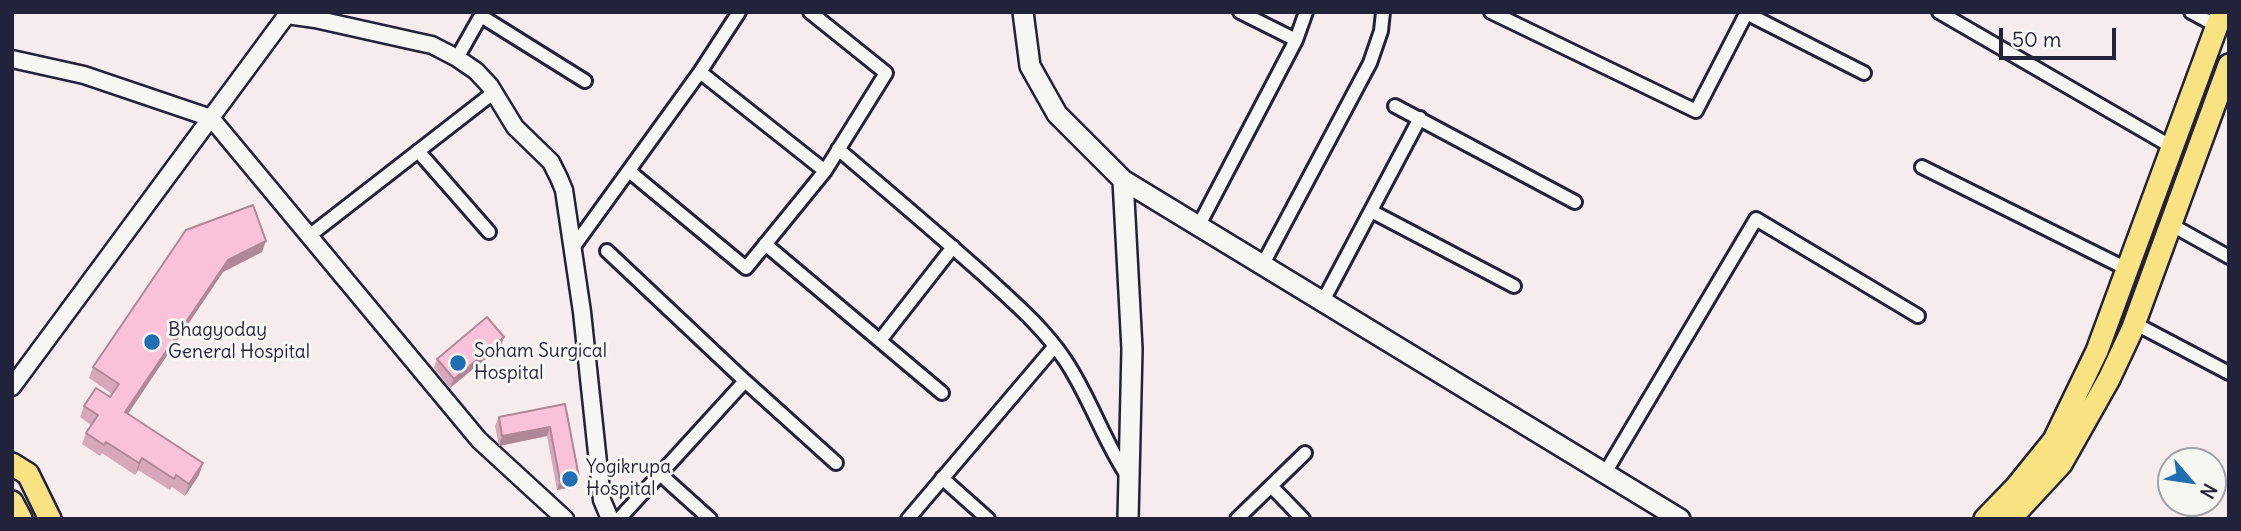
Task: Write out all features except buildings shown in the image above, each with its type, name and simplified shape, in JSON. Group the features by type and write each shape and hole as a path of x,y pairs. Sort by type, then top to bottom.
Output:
{"main road":[{"path":"1023,12 1030,66 1057,114 1123,180 1605,473 1662,512 1680,519"},
{"path":"2010,519 2054,440 2097,351 2220,19"},
{"path":"1985,519 2061,464 2109,379 2134,323 2229,63 2207,54"},
{"path":"1123,180 1132,349 1128,519"},
{"path":"2131,260 2158,258"},
{"path":"12,464 28,474 50,519"},
{"path":"12,502 21,519"}],"street":[{"path":"572,249 700,72 739,12"},
{"path":"629,171 746,268 825,171 886,73 810,12"},
{"path":"1240,12 1296,40"},
{"path":"1199,225 1296,40 1306,12"},
{"path":"1263,264 1370,63 1381,31 1383,12"},
{"path":"1492,12 1696,111 1747,13 1864,73"},
{"path":"1939,12 2172,148"},
{"path":"2191,12 2220,19"},
{"path":"12,387 288,14 315,19 418,42 457,58 476,71 490,86 514,127 545,155 559,178 564,190 582,312 601,500 610,519"},
{"path":"457,58 482,14 585,81"},
{"path":"12,59 85,75 211,118 479,440 565,519"},
{"path":"700,72 825,171"},
{"path":"309,236 493,93"},
{"path":"1395,106 1576,202"},
{"path":"1323,300 1420,118"},
{"path":"838,149 953,247 1055,346 1084,391 1112,453 1129,479"},
{"path":"418,151 489,232"},
{"path":"1922,167 2131,260"},
{"path":"1371,211 1514,286"},
{"path":"1605,473 1756,219 1918,317"},
{"path":"2170,224 2229,257"},
{"path":"765,244 942,393"},
{"path":"881,339 953,247"},
{"path":"607,251 836,463"},
{"path":"2134,323 2229,373"},
{"path":"908,519 1055,346"},
{"path":"619,519 745,381"},
{"path":"1237,519 1305,453"},
{"path":"660,474 710,519"},
{"path":"942,478 988,519"},
{"path":"1272,487 1303,519"}],"place":[{"name":"Bhagyoday General Hospital","path":"152,342"},
{"name":"Soham Surgical Hospital","path":"458,363"},
{"name":"Yogikrupa Hospital","path":"570,479"}]}
